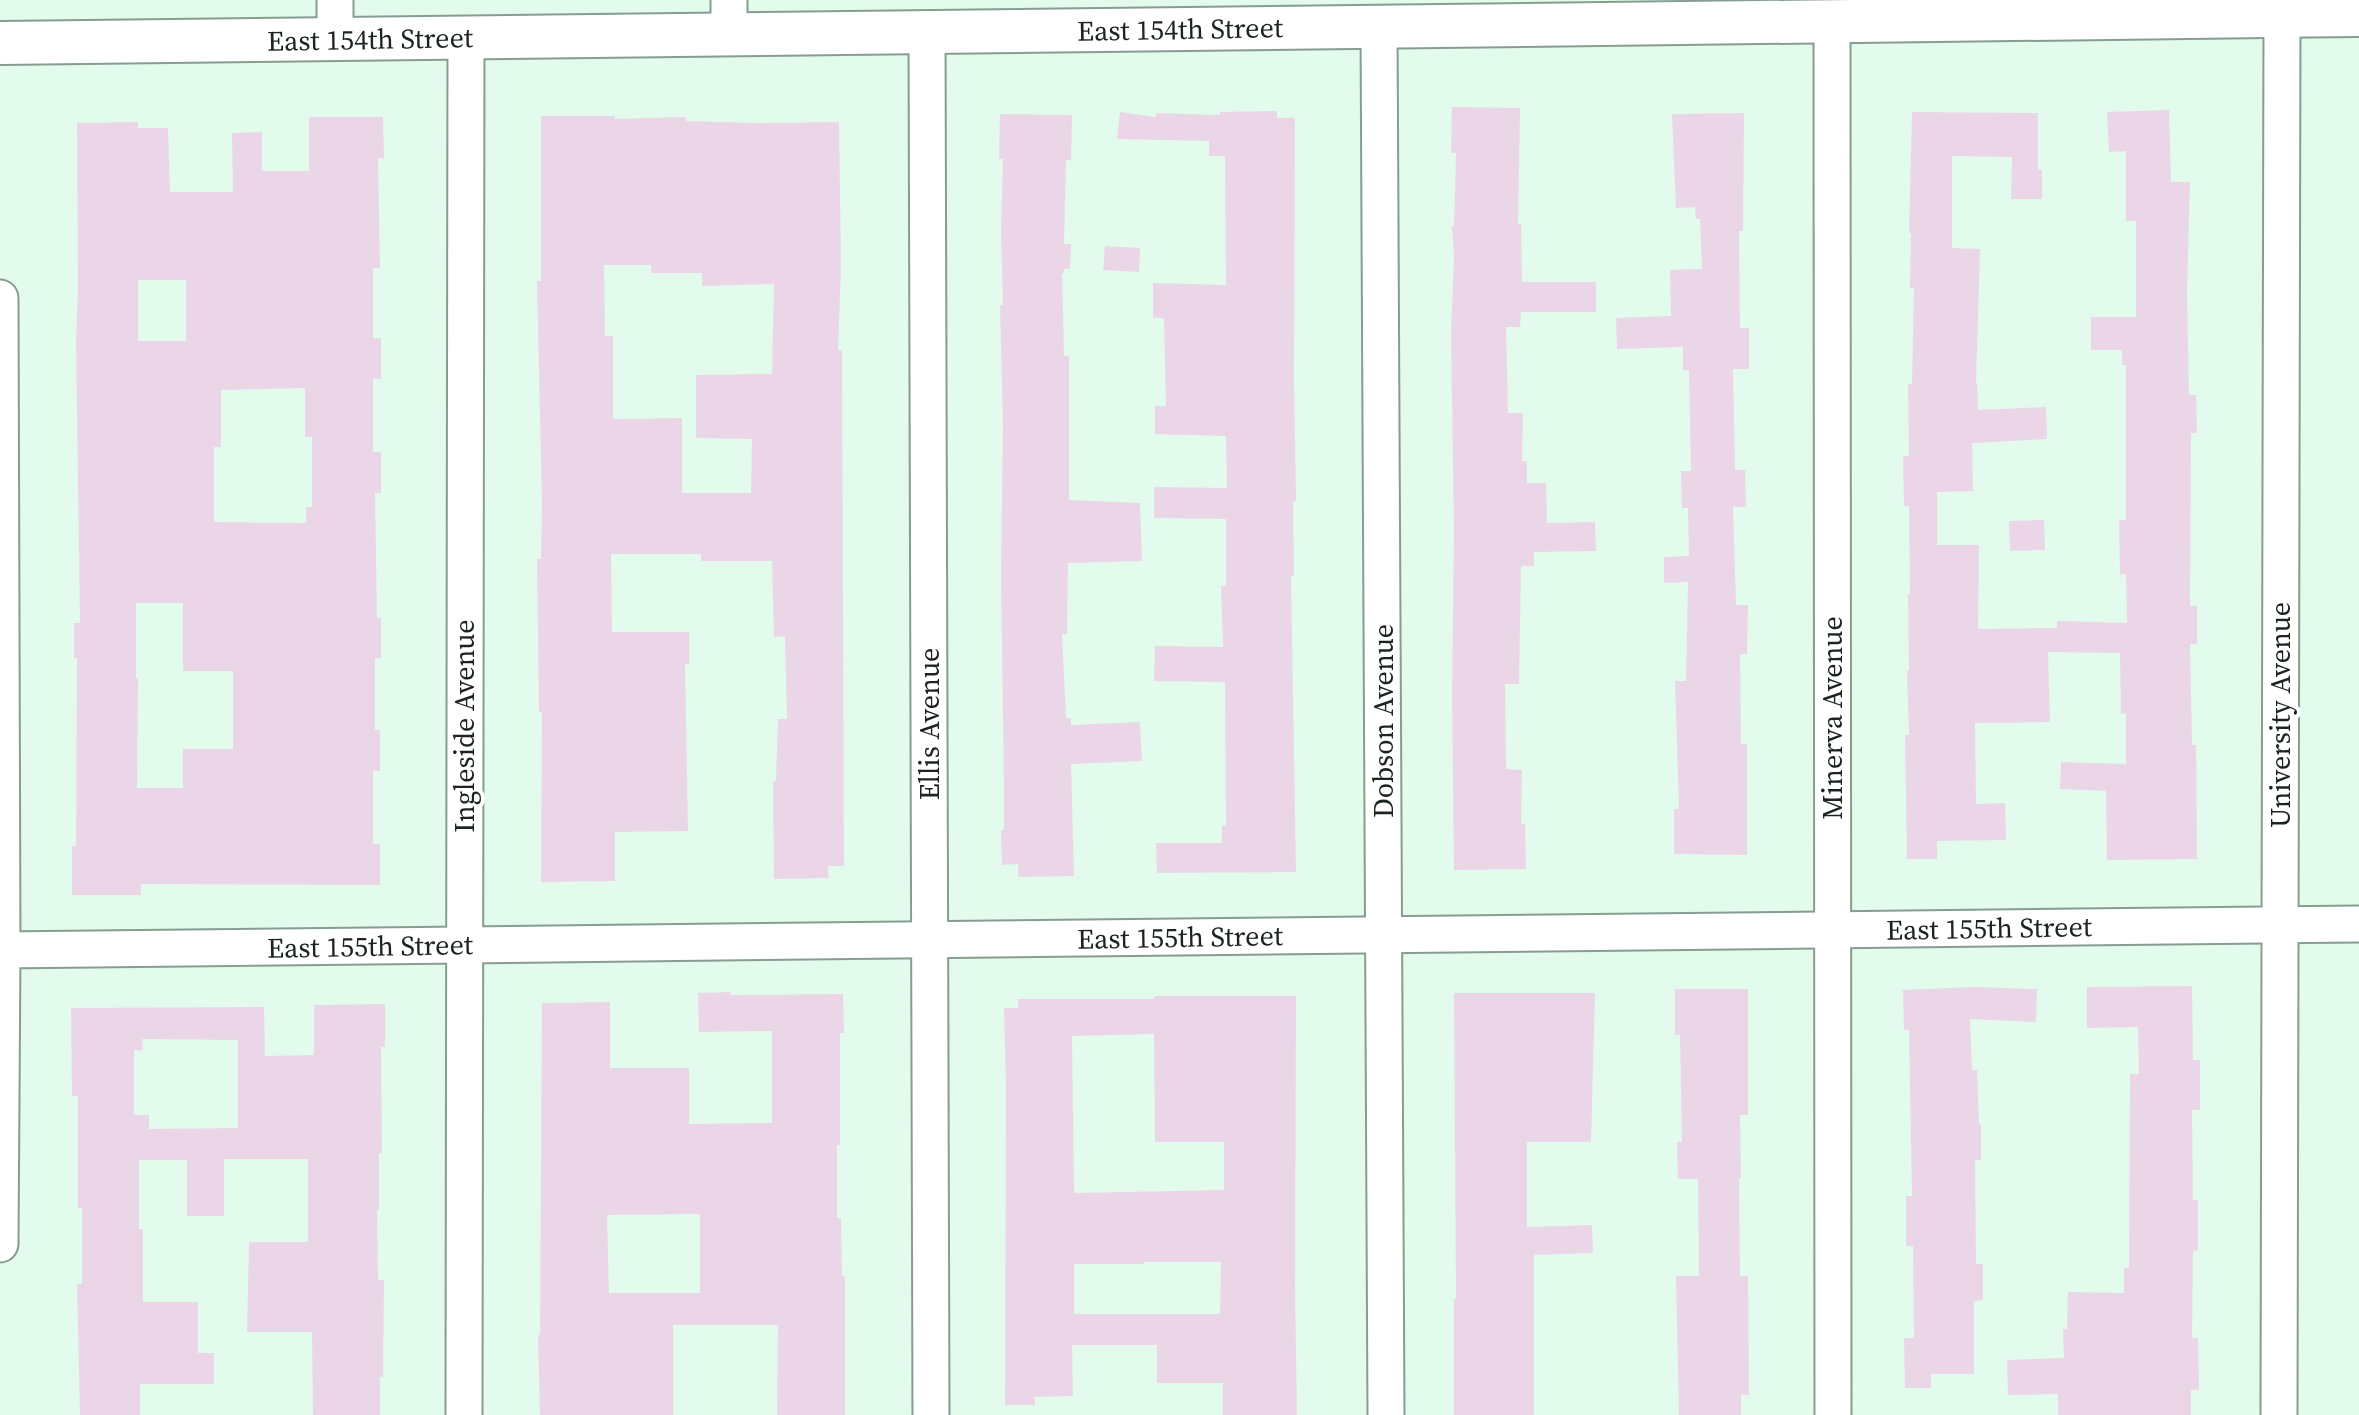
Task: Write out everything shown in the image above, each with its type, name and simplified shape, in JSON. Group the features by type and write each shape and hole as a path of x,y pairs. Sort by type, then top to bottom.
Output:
{"street":[{"name":"East 154th Street","path":"0,43 335,20 466,38 729,17 927,32 1109,15 1379,27 1502,13 1832,21 2359,15"},
{"name":"University Avenue","path":"2279,1415 2282,16"},
{"name":"Minerva Avenue","path":"1832,21 1832,1415"},
{"name":"Dobson Avenue","path":"1379,27 1386,1415"},
{"name":"Ellis Avenue","path":"927,32 931,1415"},
{"name":"Ingleside Avenue","path":"464,1415 466,38"},
{"path":"0,298 0,1244"},
{"name":"East 155th Street","path":"1,950 2359,924"}],"building":[{"path":"1452,107 1520,108 1518,224 1522,282 1596,282 1596,312 1521,312 1520,327 1506,327 1508,413 1523,413 1522,461 1527,461 1527,483 1546,483 1547,523 1595,522 1596,551 1534,552 1534,566 1521,566 1519,684 1505,684 1506,769 1522,770 1521,824 1525,824 1526,869 1454,870 1451,334 1456,153 1451,153"},
{"path":"2169,110 2171,182 2190,182 2189,395 2196,395 2197,433 2191,433 2190,606 2197,606 2197,644 2190,644 2197,859 2107,860 2106,791 2060,789 2061,762 2126,764 2120,653 2048,652 2050,722 1975,723 1976,804 2005,803 2006,840 1937,841 1937,859 1907,859 1905,735 1909,735 1910,594 1909,506 1904,506 1903,456 1909,456 1908,384 1912,384 1912,112 2038,113 2042,199 2011,199 2012,157 1952,156 1952,248 1980,249 1978,410 2046,407 2047,439 1972,443 1973,491 1937,492 1937,545 1979,545 1978,629 2057,628 2057,621 2127,623 2126,574 2120,574 2119,520 2126,520 2126,365 2122,365 2122,350 2091,350 2091,317 2136,317 2136,221 2126,221 2126,151 2109,152 2107,112"},
{"path":"1277,111 1277,118 1295,118 1296,501 1291,576 1296,872 1157,873 1156,843 1222,843 1222,826 1226,826 1225,682 1154,681 1155,646 1223,647 1221,586 1226,586 1226,519 1154,518 1154,487 1227,488 1226,436 1155,434 1155,406 1166,406 1164,318 1153,318 1153,283 1226,285 1225,156 1209,156 1209,141 1117,139 1120,112 1156,117 1156,113 1220,115"},
{"path":"1744,113 1740,328 1749,328 1749,369 1733,369 1735,470 1745,470 1746,507 1733,507 1736,605 1748,605 1747,654 1740,654 1741,744 1747,744 1747,855 1674,854 1674,809 1679,809 1675,681 1686,681 1688,582 1664,583 1664,557 1689,556 1688,508 1682,508 1681,471 1691,471 1689,370 1683,370 1683,347 1617,349 1616,318 1671,316 1670,270 1702,269 1700,219 1696,219 1695,207 1676,208 1672,114"},
{"path":"1000,114 1072,115 1071,160 1066,160 1064,244 1071,244 1070,269 1062,273 1064,356 1069,356 1069,500 1140,503 1142,561 1068,563 1067,634 1062,634 1066,718 1071,718 1071,725 1140,722 1142,761 1071,764 1074,876 1018,877 1018,864 1002,865"},
{"path":"541,116 839,122 844,866 828,866 829,878 774,879 773,781 778,719 787,719 785,636 774,637 772,561 701,561 701,554 611,554 612,632 689,632 689,664 685,664 688,831 615,832 615,881 541,882 542,712 537,559 541,559 542,504 537,281 541,281","holes":["604,265 651,265 651,273 702,273 702,286 774,284 772,374 696,375 696,438 752,439 751,493 682,493 682,418 613,419 613,336 605,336"]},
{"path":"309,117 383,117 384,158 378,158 380,268 373,268 373,338 381,338 381,379 373,379 373,452 381,452 381,493 375,493 381,658 375,658 375,730 380,730 380,771 373,771 373,844 380,844 380,885 141,884 141,895 72,895 72,846 76,846 74,623 80,623 77,123 138,122 138,128 168,128 170,192 233,192 232,133 262,132 262,171 309,171","holes":["138,280 186,280 186,341 138,341","305,388 305,437 312,437 312,507 306,507 306,523 214,522 214,447 221,447 221,390","136,603 183,603 183,671 233,671 233,749 183,749 183,788 137,788"]},
{"path":"1105,246 1140,248 1139,272 1103,270"},
{"path":"2044,520 2045,550 2010,551 2009,521"},
{"path":"2192,986 2193,1060 2200,1060 2200,1110 2192,1110 2198,1250 2193,1251 2192,1338 2198,1338 2199,1390 2191,1390 2191,1415 2058,1415 2058,1394 2008,1395 2007,1360 2064,1358 2068,1292 2124,1293 2124,1268 2129,1268 2130,1074 2139,1074 2138,1027 2087,1028 2087,987"},
{"path":"1675,989 1748,989 1748,1115 1740,1115 1739,1178 1740,1276 1748,1276 1749,1395 1741,1395 1741,1415 1679,1415 1676,1276 1699,1276 1698,1179 1678,1179 1677,1142 1682,1142"},
{"path":"2037,989 2036,1022 1970,1019 1972,1070 1977,1070 1981,1124 1981,1160 1975,1160 1976,1264 1983,1264 1983,1300 1974,1301 1974,1374 1931,1374 1931,1388 1905,1388 1904,1338 1914,1338 1913,1246 1906,1246 1906,1196 1912,1196 1909,1030 1904,1030 1903,990"},
{"path":"698,993 843,994 837,1218 841,1218 845,1276 845,1415 777,1415 778,1325 673,1325 673,1415 540,1415 542,1003 610,1002 610,1068 689,1068 689,1124 772,1123 772,1031 699,1032","holes":["700,1214 700,1293 609,1293 607,1215"]},
{"path":"1454,993 1595,993 1591,1142 1527,1142 1527,1227 1592,1225 1593,1253 1534,1255 1534,1415 1454,1415"},
{"path":"1296,996 1297,1415 1223,1415 1223,1383 1157,1383 1157,1345 1072,1345 1073,1396 1035,1397 1035,1405 1005,1405 1004,1008 1018,1008 1018,999","holes":["1154,1034 1155,1142 1224,1142 1224,1190 1074,1193 1072,1036","1221,1262 1220,1314 1074,1314 1074,1264"]},
{"path":"385,1004 377,1210 378,1280 384,1280 380,1415 313,1415 312,1332 247,1332 249,1242 308,1242 308,1159 224,1159 224,1216 187,1216 187,1160 139,1160 143,1302 198,1302 198,1353 214,1353 214,1384 140,1384 140,1415 80,1415 77,1284 82,1284 82,1208 78,1208 78,1096 72,1096 71,1008 264,1007 265,1056 314,1055 314,1005","holes":["142,1039 238,1040 238,1128 149,1129 149,1115 134,1115 134,1050 143,1050"]}]}
